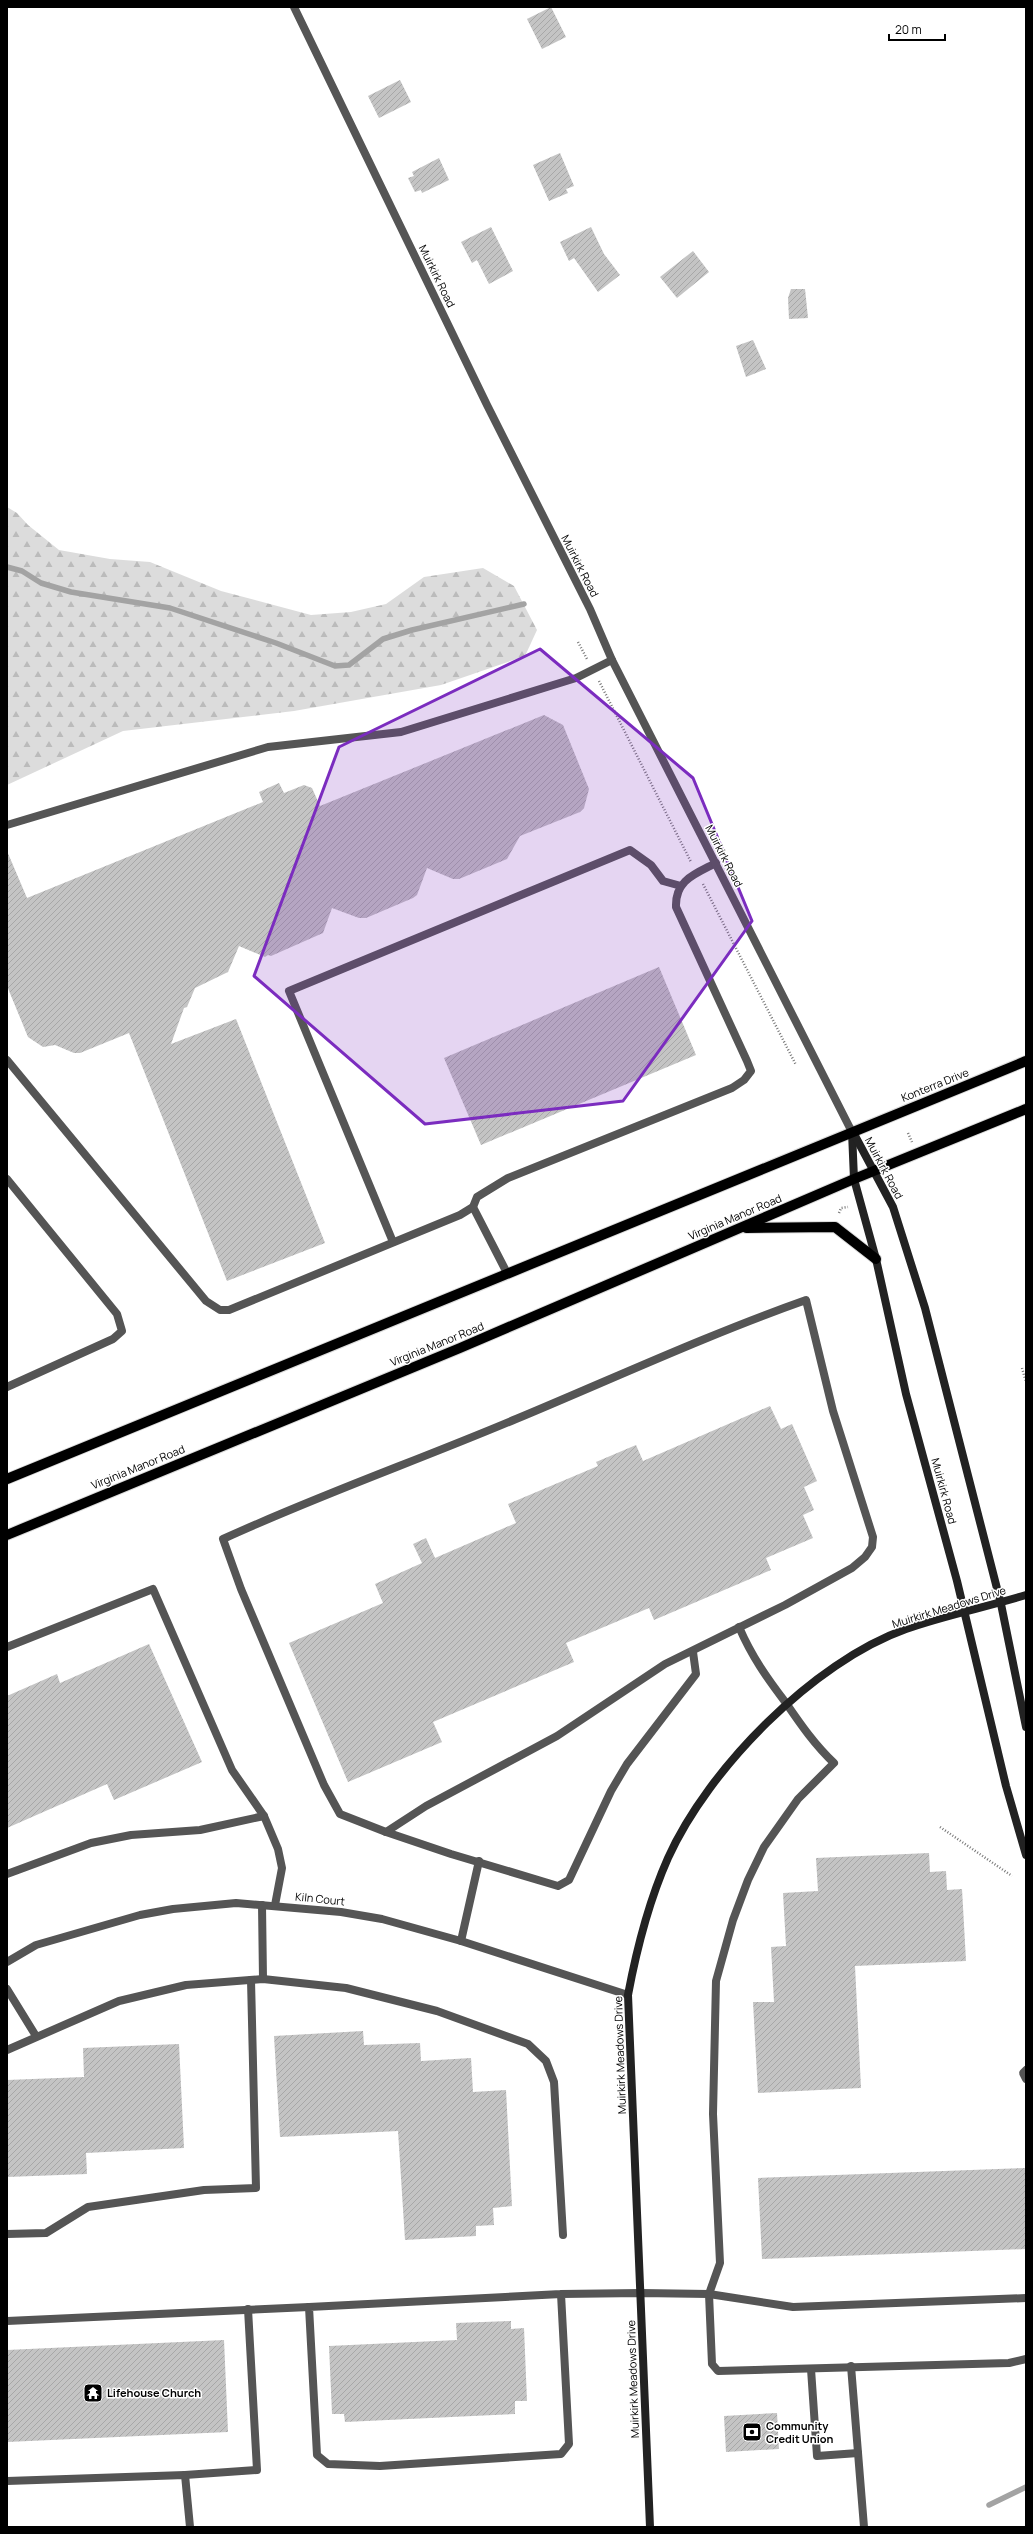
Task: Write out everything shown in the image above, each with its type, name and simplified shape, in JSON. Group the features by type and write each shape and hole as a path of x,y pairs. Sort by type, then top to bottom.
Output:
{"main road":[{"name":"Konterra Drive","path":"852,1132 1026,1061"},
{"path":"875,1171 1026,1109"},
{"name":"Muirkirk Road","path":"852,1132 875,1171 893,1207 925,1308 1001,1604 1026,1727"},
{"name":"Muirkirk Road","path":"852,1132 854,1179 876,1259 906,1394 965,1614 1006,1786 1026,1855"},
{"path":"7,1479 852,1132"},
{"name":"Virginia Manor Road","path":"7,1534 460,1348 875,1171"},
{"path":"740,1228 835,1227 876,1259"},
{"name":"Muirkirk Meadows Drive","path":"650,2527 628,1995 639,1937 649,1906 668,1858 683,1828 716,1781 753,1736 786,1704 831,1668 906,1629 1001,1604 1026,1595"}],"street":[{"name":"Muirkirk Road","path":"294,7 487,405 590,609 612,660 852,1132"},
{"path":"7,825 268,747 401,732 576,678 612,660"},
{"path":"393,1242 289,991 630,850 651,865 663,881 681,886"},
{"path":"7,1060 206,1301 220,1310 229,1310 460,1215 473,1207 477,1197 508,1178 732,1088 744,1080 751,1071 678,912 676,895 681,886 692,876 716,863"},
{"path":"7,1179 117,1314 122,1330 113,1339 7,1387"},
{"path":"473,1207 507,1273"},
{"path":"386,1832 426,1806 556,1736 665,1664 692,1652 852,1568 872,1547 873,1537 833,1411 806,1300 637,1367 516,1420 287,1510 223,1539 240,1589 324,1785 340,1814 386,1832 451,1854 479,1861 558,1886 569,1880 611,1791 627,1764 696,1674 692,1652"},
{"path":"7,1647 153,1589 232,1770 264,1816 278,1849 282,1868 275,1905"},
{"path":"739,1627 752,1656 814,1744 834,1763 798,1799 764,1847 748,1880 723,1950 716,1981 714,2114 720,2263 709,2294 712,2364 718,2371 811,2369 851,2366 1009,2363 1026,2359"},
{"path":"7,1874 91,1843 131,1835 200,1830 264,1816"},
{"path":"461,1941 479,1861"},
{"name":"Kiln Court","path":"7,1962 36,1945 140,1915 173,1909 236,1902 275,1905 382,1918 461,1941 628,1995"},
{"path":"262,1905 264,1980"},
{"path":"7,2234 46,2233 88,2207 204,2190 256,2188 251,1980"},
{"path":"7,2050 36,2036 119,2001 186,1985 264,1980 346,1988 437,2011 528,2044 546,2060 554,2082 563,2235"},
{"path":"7,1990 36,2036"},
{"path":"1026,2070 1023,2073 1026,2079"},
{"path":"7,2322 561,2294 709,2294 793,2307 1026,2298"},
{"path":"309,2307 317,2454 328,2464 380,2466 561,2454 569,2444 561,2294"},
{"path":"7,2481 185,2475 257,2470 248,2309"},
{"path":"851,2366 864,2527"},
{"path":"811,2369 817,2456 858,2453"},
{"path":"185,2475 190,2527"}],"path":[{"path":"578,642 584,653"},
{"path":"600,683 688,854"},
{"path":"707,891 796,1065"},
{"path":"838,1216 841,1208 840,1204"},
{"path":"841,1208 848,1207"},
{"path":"1022,1368 1026,1382"},
{"path":"940,1827 1012,1876"}],"highlighted area":[{"path":"540,649 693,778 752,921 623,1101 425,1124 254,976 339,747"}],"green space":[{"path":"7,507 17,513 28,525 59,550 110,559 150,562 221,591 311,615 351,612 386,604 424,577 483,568 514,586 537,630 525,656 441,685 294,711 123,731 7,785"}],"building":[{"path":"551,7 566,37 542,49 527,19"},
{"path":"400,80 411,102 379,118 368,96"},
{"path":"560,153 574,186 566,189 568,193 549,201 533,165"},
{"path":"439,158 449,180 422,193 421,190 415,192 408,178 414,176 412,172"},
{"path":"491,227 513,271 489,284 477,260 472,263 461,242"},
{"path":"591,227 604,254 620,275 598,292 574,258 569,261 560,242"},
{"path":"693,251 709,272 677,298 660,277"},
{"path":"791,289 805,289 808,318 789,319 788,298"},
{"path":"753,340 766,369 746,377 736,346"},
{"path":"544,715 563,725 589,789 584,808 580,812 520,836 507,859 459,879 453,879 427,868 417,895 366,918 359,918 332,908 323,933 271,956 268,955 265,957 239,946 228,972 195,988 187,1007 184,1008 171,1044 236,1019 325,1243 227,1281 129,1033 80,1053 74,1053 55,1045 43,1047 28,1037 7,986 7,851 27,898 263,802 259,792 279,783 284,793 304,785 312,788 320,806"},
{"path":"659,967 696,1055 481,1145 444,1058"},
{"path":"770,1406 781,1429 792,1424 817,1481 804,1487 814,1510 803,1515 813,1538 766,1558 771,1570 654,1620 649,1608 566,1643 574,1662 433,1722 442,1742 348,1782 289,1643 383,1603 375,1584 422,1563 413,1544 426,1538 435,1558 516,1523 508,1504 598,1466 596,1462 636,1445 643,1461"},
{"path":"149,1644 202,1762 114,1800 107,1784 7,1828 7,1696 57,1674 60,1683"},
{"path":"929,1853 930,1872 946,1871 947,1890 962,1889 966,1961 855,1966 861,2088 758,2093 753,2002 774,2002 771,1947 786,1946 783,1893 818,1891 816,1858"},
{"path":"363,2031 364,2045 420,2043 421,2061 471,2058 473,2092 506,2090 512,2206 493,2208 494,2225 476,2226 476,2236 405,2240 398,2131 280,2137 274,2036"},
{"path":"179,2044 184,2148 86,2153 87,2174 7,2177 7,2080 84,2077 83,2048"},
{"path":"1026,2168 1026,2249 762,2259 758,2178"},
{"path":"511,2321 511,2329 524,2328 527,2401 515,2401 515,2414 345,2422 344,2414 332,2414 329,2346 457,2340 456,2323"},
{"path":"224,2340 228,2432 7,2442 7,2350"},
{"name":"Community Credit Union","path":"777,2413 779,2449 726,2452 724,2416"}],"waterway":[{"path":"7,567 22,571 41,583 71,592 170,608 276,643 335,666 349,665 383,639 412,630 524,604"},
{"path":"989,2505 1026,2487"}],"place":[{"name":"Lifehouse Church","path":"93,2393"},
{"name":"Community Credit Union","path":"752,2432"}]}
